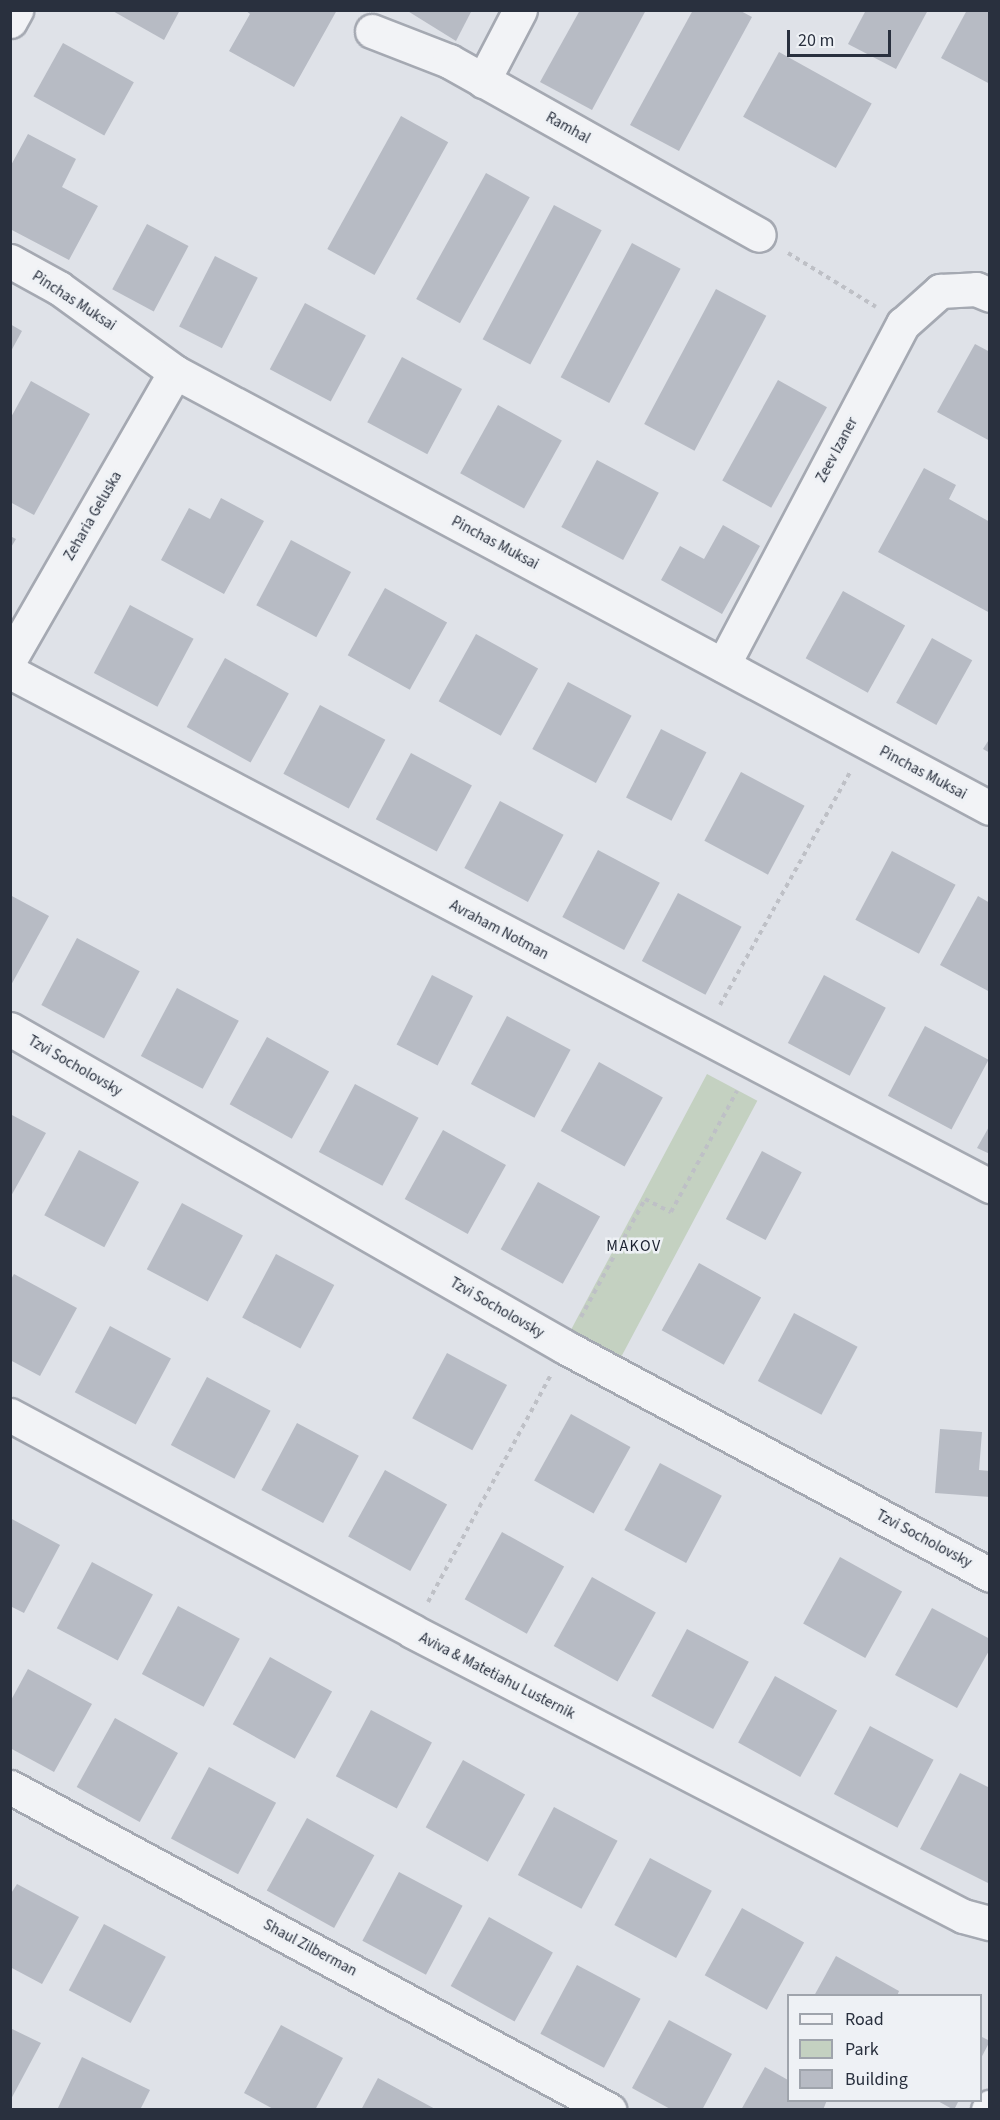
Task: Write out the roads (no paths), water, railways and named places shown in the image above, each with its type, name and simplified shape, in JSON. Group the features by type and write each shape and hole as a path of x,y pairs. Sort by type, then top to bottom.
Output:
{"street":[{"path":"10,21 16,10"},
{"path":"483,81 520,10"},
{"name":"Ramhal","path":"372,31 449,61 759,235"},
{"name":"Pinchas Muksai","path":"10,261 59,288 175,372 990,808"},
{"name":"Zeev Izaner","path":"723,665 903,324 940,291 976,289 990,295"},
{"name":"Zeharia Geluska","path":"10,659 175,372"},
{"name":"Avraham Notman","path":"10,672 702,1038 990,1186"},
{"name":"Tzvi Socholovsky","path":"10,1029 565,1347 990,1575"},
{"name":"Aviva & Matetiahu Lusternik","path":"10,1415 411,1631 963,1916 990,1923"},
{"name":"Shaul Zilberman","path":"10,1786 609,2109"}],"district":[{"name":"MAKOV","path":"634,1246"}]}
